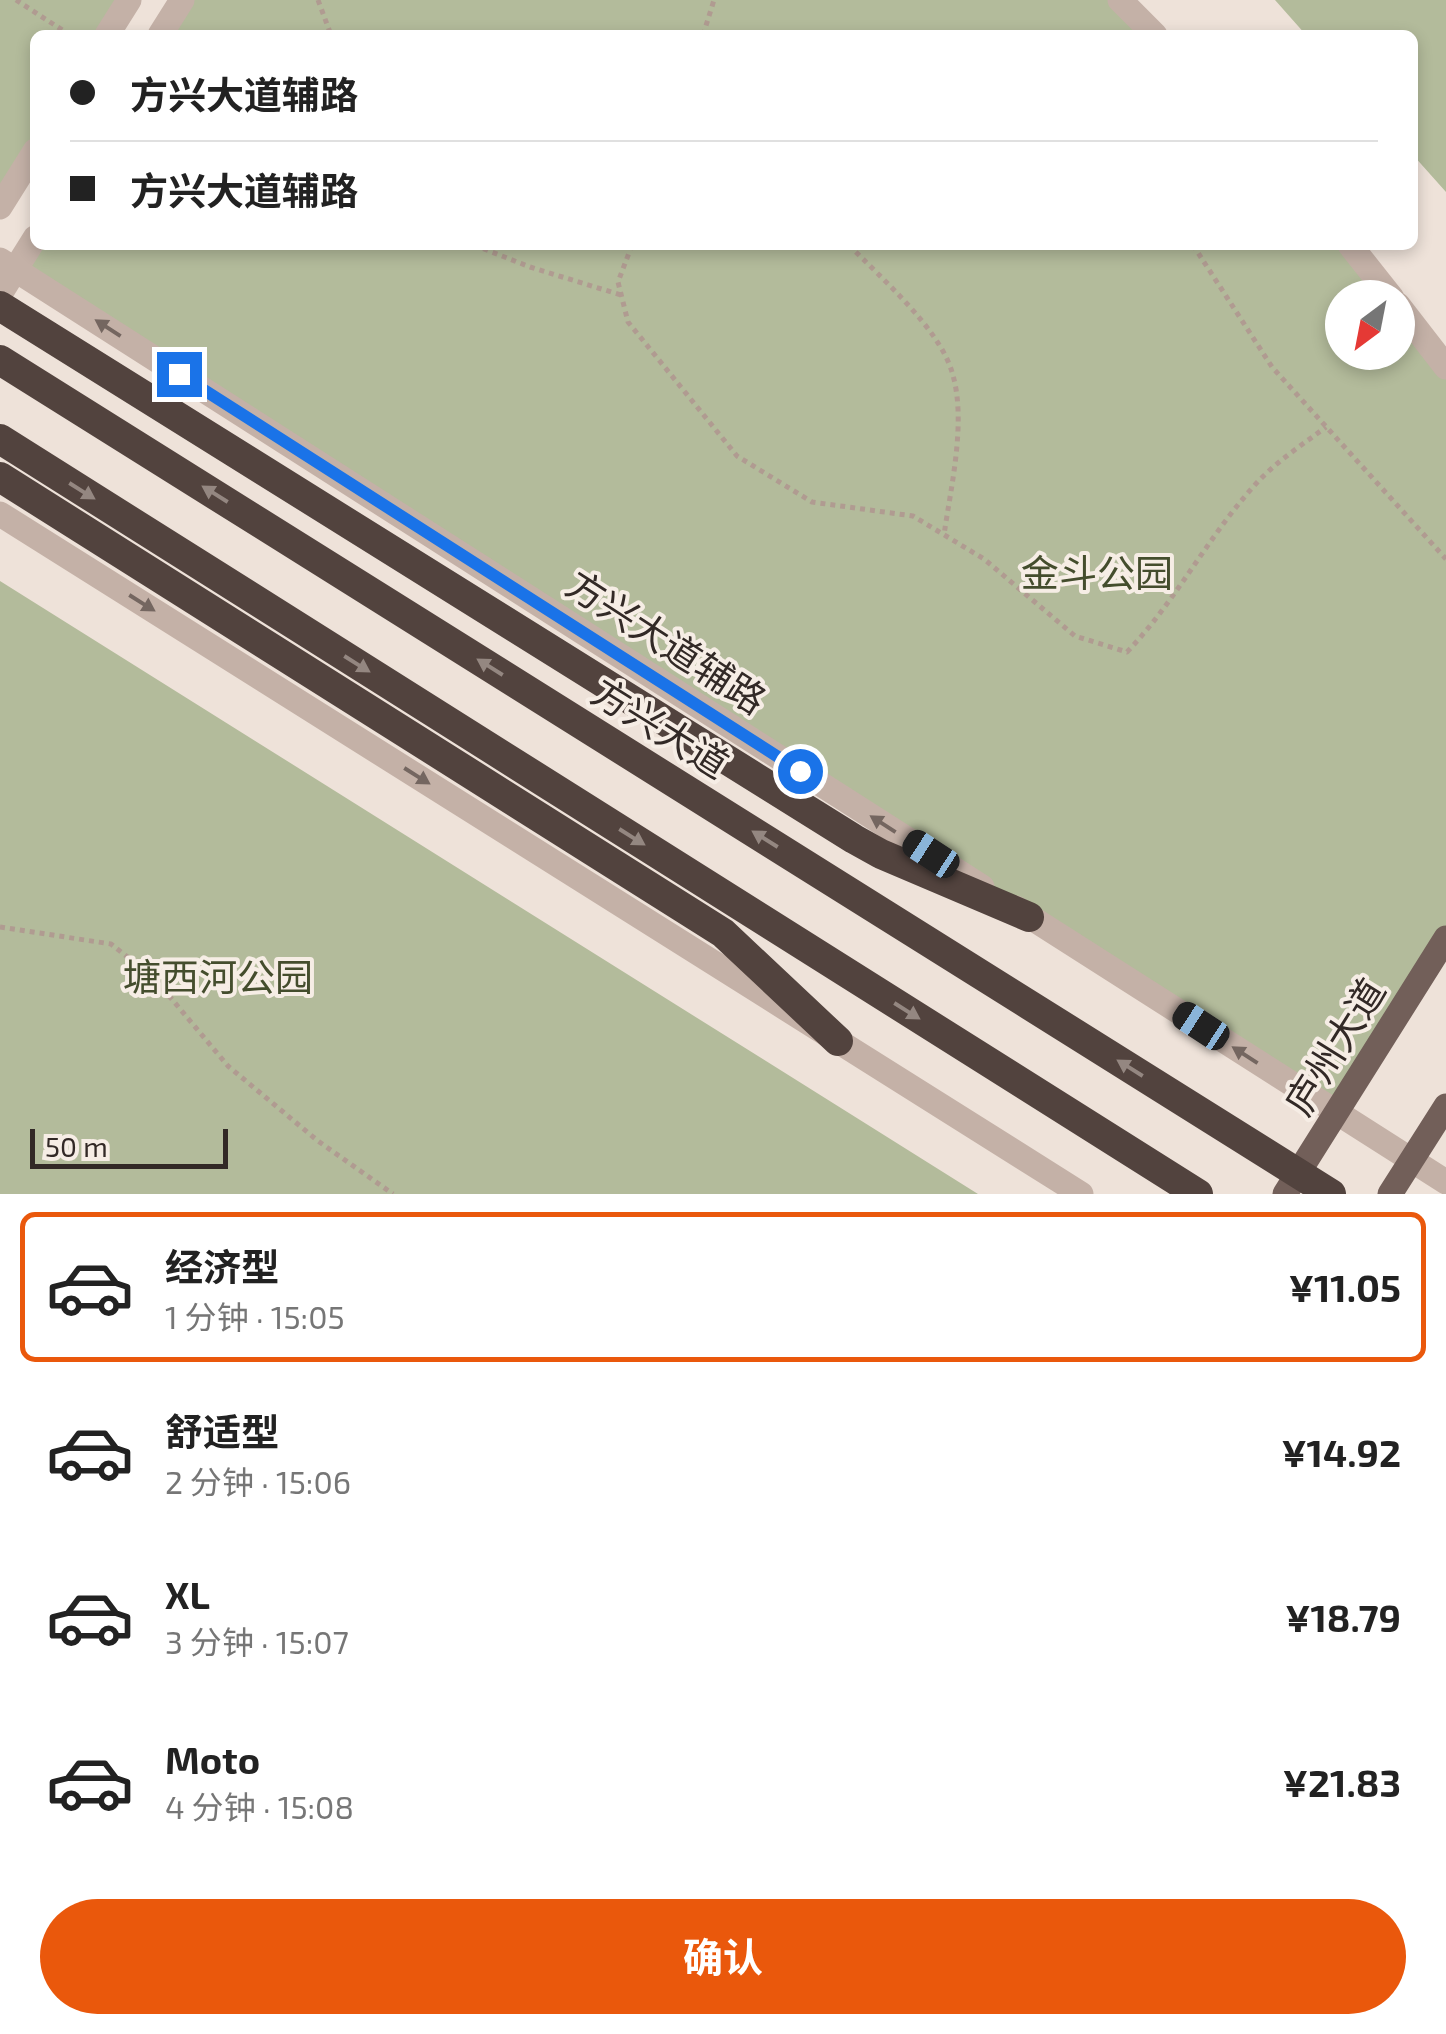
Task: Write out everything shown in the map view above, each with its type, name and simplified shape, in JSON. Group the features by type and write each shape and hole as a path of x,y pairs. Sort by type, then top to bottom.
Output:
{"highway":[{"path":"0,306 881,854 1029,917"},
{"name":"方兴大道","path":"0,360 1331,1194"},
{"path":"0,439 1198,1194"},
{"path":"0,477 723,933 838,1041"}],"main road":[{"name":"庐州大道","path":"1285,1194 1446,938"},
{"path":"1390,1194 1446,1106"}],"street":[{"path":"111,30 129,0"},
{"path":"163,30 182,0"},
{"path":"1132,4 1151,30"},
{"path":"0,207 30,159"},
{"path":"0,294 8,264 30,243"},
{"path":"1354,250 1378,280"},
{"name":"方兴大道辅路","path":"8,264 1446,1182"},
{"path":"1415,327 1446,366"},
{"path":"0,514 1081,1194"}],"path":[{"path":"16,0 62,30"},
{"path":"318,0 329,30"},
{"path":"705,30 714,0"},
{"path":"489,250 621,295"},
{"path":"630,250 618,282 628,322 737,456 812,502 912,516 984,559 1075,636 1127,652 1157,621 1229,515 1257,482 1326,427"},
{"path":"855,250 932,334 952,372 959,438 944,535"},
{"path":"1196,250 1272,367 1446,559"},
{"path":"0,927 111,944 154,978 228,1066 318,1141 393,1194"}],"green space":[{"path":"0,0 129,0 110,30 30,30 30,159 0,207"},
{"path":"182,0 1120,0 1150,30 163,30"},
{"path":"1275,0 1446,0 1446,192 1418,161 1418,30 1302,30"},
{"name":"金斗公园","path":"31,250 1354,250 1378,280 1325,280 1325,370 1415,370 1415,327 1446,367 1446,938 1336,1113 16,269"},
{"name":"塘西河公园","path":"0,581 978,1194 0,1194"}],"route":[{"path":"179,374 800,771"}]}
